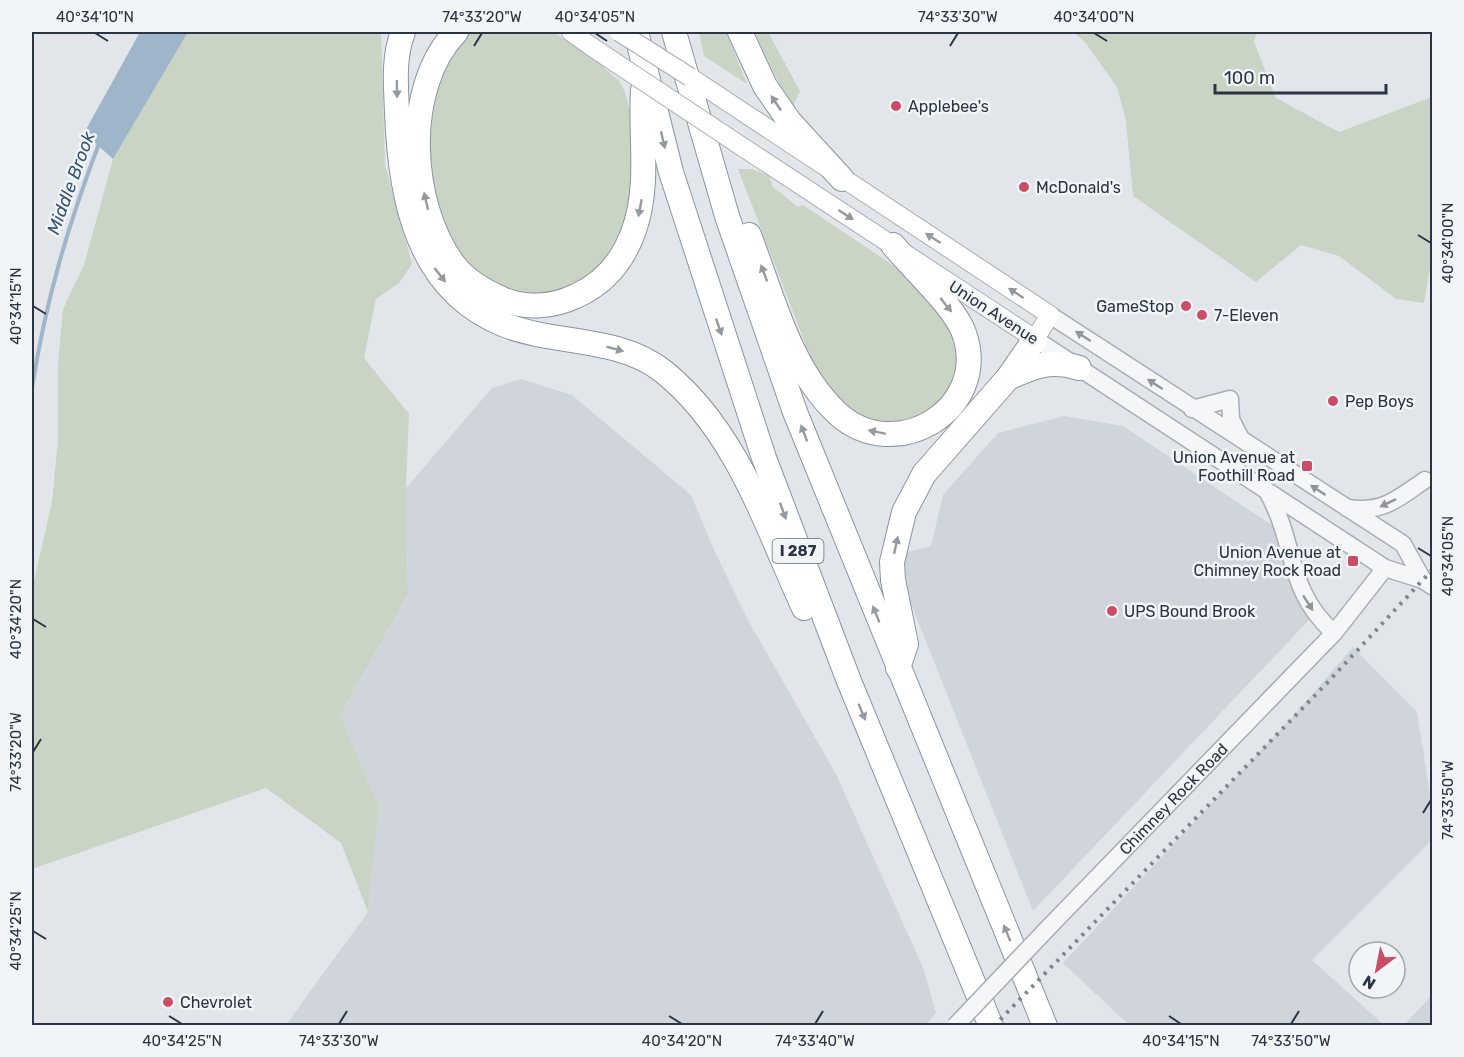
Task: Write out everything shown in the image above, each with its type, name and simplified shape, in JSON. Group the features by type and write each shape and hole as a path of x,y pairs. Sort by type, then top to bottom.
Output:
{"highway":[{"path":"393,32 398,126 405,192 418,239 440,276 458,295 502,324 528,333 623,351 663,371 683,389 702,410 741,468 828,661 849,681"},
{"path":"396,59 403,32"},
{"path":"456,32 443,47 429,72 420,106 420,167 427,207 440,243 455,267 469,280 492,295 527,305 556,304 583,293 609,273 629,245 640,211 643,191 641,129 645,63"},
{"name":"I 287","path":"636,32 671,172 705,285 764,458 849,681 991,1026"},
{"name":"I 287","path":"674,32 711,162 750,286 795,412 1045,1026"},
{"path":"740,32 765,86 789,121 842,179"},
{"path":"711,162 731,187 785,330 812,383 838,414 858,427 875,433 895,435 926,426 954,403 963,387 968,351 965,334 957,319 893,245"},
{"path":"898,668 906,644 893,580 892,562 904,512 924,474 1008,378 1035,339"},
{"path":"1008,378 1044,363 1062,363 1079,368"}],"main road":[{"name":"Union Avenue","path":"571,32 1035,339"},
{"name":"Union Avenue","path":"619,32 1050,315"},
{"path":"1035,339 1050,315"}],"street":[{"name":"Union Avenue","path":"1050,315 1403,544 1428,583"},
{"name":"Union Avenue","path":"1035,339 1385,568 1428,583"},
{"path":"1192,408 1230,399 1231,419 1243,442"},
{"path":"1346,508 1363,510 1390,504 1425,480"},
{"path":"1266,490 1280,514 1301,591 1318,618 1334,633"},
{"name":"Chimney Rock Road","path":"955,1026 1334,633 1385,568"}],"shaded area":[{"path":"521,379 572,395 691,495 715,552 749,622 836,774 924,970 936,1013 925,1026 285,1026 368,912 379,807 340,715 408,594 406,488 492,388"},
{"path":"1064,416 1123,426 1282,532 1292,589 1311,618 1033,911 892,556 931,546 943,495 998,433"},
{"path":"1353,647 1417,712 1432,807 1432,840 1312,960 1347,992 1347,1000 1356,1000 1384,1025 1129,1025 1063,963 1294,715"},
{"path":"1432,995 1432,1025 1404,1025"}],"green space":[{"path":"188,32 381,32 385,165 412,264 399,283 376,299 364,358 409,414 406,488 408,594 340,715 379,807 368,912 341,843 266,788 32,869 32,590 52,502 58,440 58,364 63,309 84,265 113,159"},
{"path":"465,32 554,32 599,63 619,81 625,92 634,126 634,203 608,264 570,292 522,297 467,268 436,210 427,123 429,98"},
{"path":"699,32 726,32 747,84 704,56"},
{"path":"754,32 768,32 800,91 792,109"},
{"path":"1073,32 1257,32 1254,42 1276,98 1339,132 1432,97 1432,255 1424,303 1396,299 1339,256 1301,245 1256,282 1133,196 1126,121 1117,87 1085,42"},
{"path":"738,169 752,169 769,176 773,187 798,207 803,205 903,272 957,334 956,388 921,422 873,423 838,404 803,352 805,343"}],"water":[{"path":"140,32 188,32 113,159 84,133"}],"waterway":[{"name":"Middle Brook","path":"32,388 59,263 100,141"}],"railway":[{"path":"994,1026 1327,683 1432,570"}],"place":[{"name":"Applebee's","path":"896,106"},
{"name":"McDonald's","path":"1024,187"},
{"name":"GameStop","path":"1186,306"},
{"name":"7-Eleven","path":"1202,315"},
{"name":"Pep Boys","path":"1333,401"},
{"name":"Union Avenue at Foothill Road","path":"1307,466"},
{"name":"Union Avenue at Chimney Rock Road","path":"1353,561"},
{"name":"UPS Bound Brook","path":"1112,611"},
{"name":"Chevrolet","path":"168,1002"}]}
